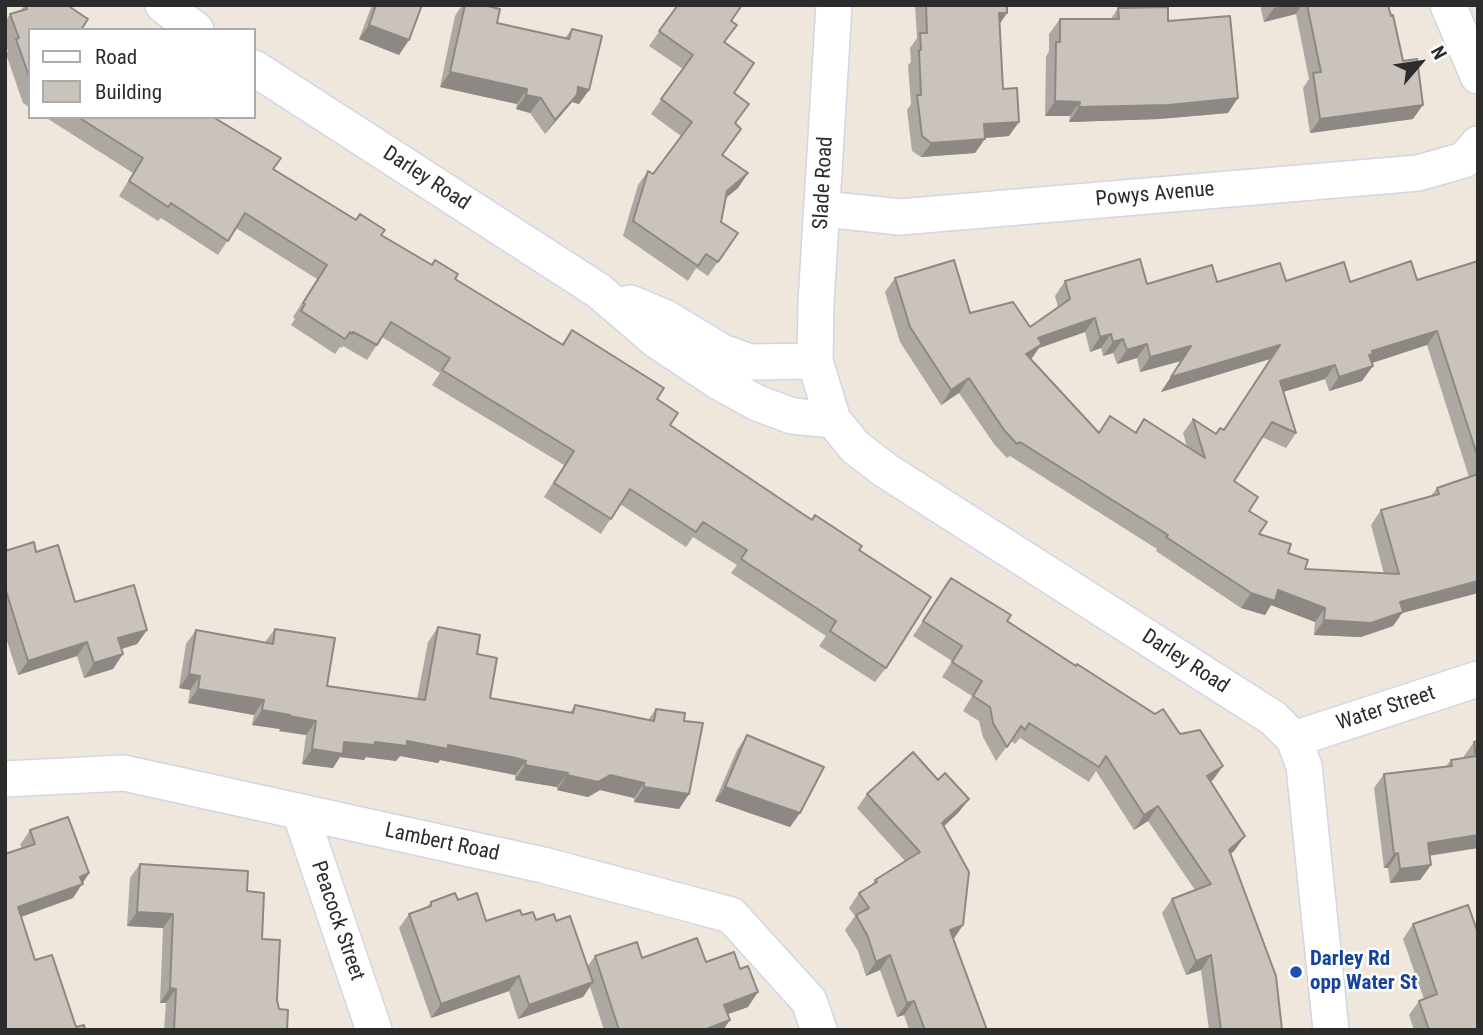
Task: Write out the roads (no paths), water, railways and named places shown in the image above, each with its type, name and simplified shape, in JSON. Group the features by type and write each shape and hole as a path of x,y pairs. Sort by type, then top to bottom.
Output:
{"street":[{"path":"163,5 193,28"},
{"name":"Slade Road","path":"815,361 834,5"},
{"path":"1448,5 1478,76"},
{"name":"Darley Road","path":"256,69 599,291 656,340 719,382 757,403 792,416 833,420"},
{"name":"Powys Avenue","path":"823,209 900,217 1418,173 1464,160 1478,144"},
{"name":"Darley Road","path":"599,291 666,318 722,352 750,362 815,361 833,420 855,447 885,470 1273,718 1294,739 1304,766 1331,1030"},
{"name":"Water Street","path":"1294,739 1478,679"},
{"name":"Lambert Road","path":"5,779 124,773 543,865 731,915 808,1001 819,1030"},
{"name":"Peacock Street","path":"300,812 374,1030"}],"place":[{"name":"Darley Rd opp Water St","path":"1296,972"}]}
